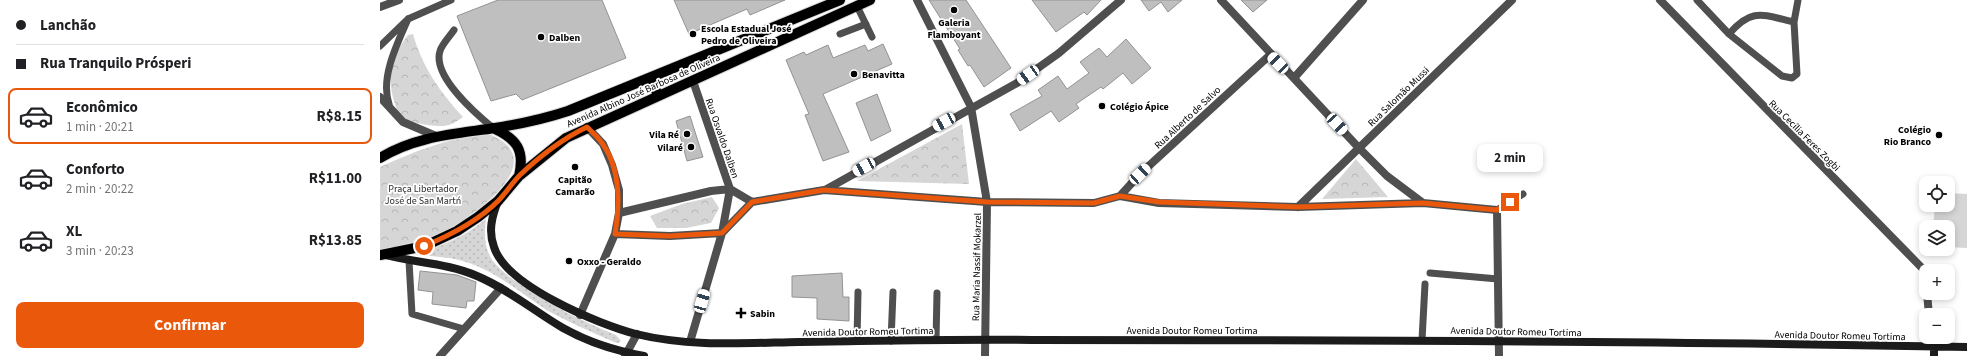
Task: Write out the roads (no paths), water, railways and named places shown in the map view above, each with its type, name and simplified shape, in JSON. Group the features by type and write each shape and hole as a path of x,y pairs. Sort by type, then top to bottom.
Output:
{"main road":[{"name":"Avenida Albino José Barbosa de Oliveira","path":"380,158 397,148 436,136 535,121 568,111 840,0"},
{"name":"Avenida Albino José Barbosa de Oliveira","path":"382,255 410,250 441,239 478,217 498,201 519,176 566,138 587,127 870,0"},
{"path":"651,77 658,96"},
{"path":"493,128 515,142 522,153 522,164 519,176"},
{"name":"Avenida Doutor Romeu Tortima","path":"498,201 492,216 491,232 494,248 500,260 530,285 580,315 637,334 663,340 725,344 936,340 1422,340 1967,347"},
{"path":"382,255 453,268 477,276 501,288 564,328 626,355 644,356"},
{"path":"1934,346 1934,356"}],"street":[{"path":"380,7 399,0"},
{"name":"Rua Maria Nassif Mokarzel","path":"917,0 971,107 987,202 985,356"},
{"path":"824,190 971,107 1017,83 1059,53 1121,0"},
{"path":"1221,0 1270,55 1294,78 1358,148 1387,176 1423,203"},
{"path":"1294,78 1363,0"},
{"name":"Rua Salomão Mussi","path":"1298,207 1512,0"},
{"name":"Rua Cecília Feres Zogbi","path":"1660,0 1919,265"},
{"name":"Rua Alberto de Salvo","path":"1120,196 1140,174 1270,55"},
{"name":"Rua Osvaldo Dalben","path":"690,342 722,233 730,189 693,80"},
{"path":"380,97 403,122 436,136"},
{"path":"580,315 615,234 619,213 619,190 612,165 603,144 587,127"},
{"path":"619,213 688,195 730,189 752,202"},
{"path":"615,234 670,236 722,233 752,202 824,190 987,202 1094,203 1120,196 1159,202 1298,207 1423,203 1497,210 1500,356"},
{"path":"440,356 501,288"},
{"path":"626,355 637,334"}],"lane":[{"path":"380,46 408,19 451,0"},
{"path":"1697,0 1729,34 1782,76 1792,78 1797,74 1794,22 1798,0"},
{"path":"857,6 872,37"},
{"path":"1729,34 1739,22 1749,16 1760,15 1794,22"},
{"path":"392,111 384,95 385,75 408,19"},
{"path":"840,34 866,24"},
{"path":"454,30 440,51 440,61 444,72 460,99 493,128"},
{"path":"1497,210 1523,194"},
{"path":"409,261 412,314 464,329"},
{"path":"1430,273 1498,279"},
{"path":"1422,340 1426,284"},
{"path":"857,341 858,292"},
{"path":"891,341 893,292"},
{"path":"936,340 937,293"}],"place":[{"name":"Galeria Flamboyant","path":"954,10"},
{"name":"Escola Estadual José Pedro de Oliveira","path":"693,34"},
{"name":"Dalben","path":"541,37"},
{"name":"Benavitta","path":"854,74"},
{"name":"Colégio Ápice","path":"1102,106"},
{"name":"Vila Ré","path":"687,134"},
{"name":"Colégio Rio Branco","path":"1939,135"},
{"name":"Vilaré","path":"691,147"},
{"name":"Capitão Camarão","path":"575,167"},
{"name":"Oxxo - Geraldo","path":"569,261"},
{"name":"Sabin","path":"741,313"}],"park label":[{"name":"Praça Libertador José de San Martń","path":"423,194"}]}
